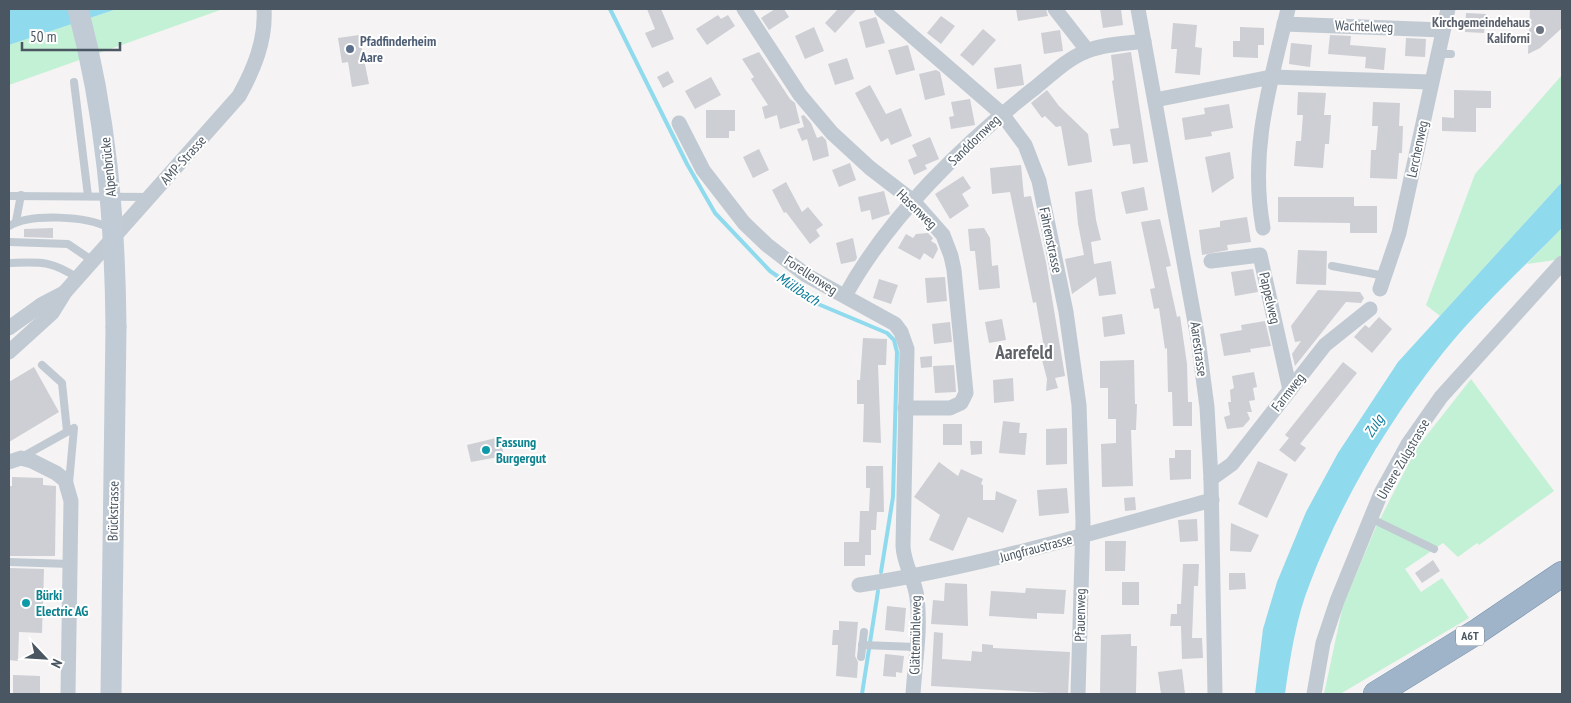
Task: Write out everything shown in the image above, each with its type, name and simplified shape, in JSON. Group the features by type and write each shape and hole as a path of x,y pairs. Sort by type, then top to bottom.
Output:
{"highway":[{"name":"A6T","path":"1376,694 1478,631 1562,574"}],"main road":[{"name":"Alpenbrücke","path":"78,9 93,70 109,167 114,239 116,327"},
{"name":"Brückstrasse","path":"111,694 116,327"}],"street":[{"name":"AMP-Strasse","path":"9,352 52,313 65,292 239,96 258,57 264,9"},
{"name":"Hasenweg","path":"744,9 796,89 832,133 870,168 913,201 936,226 951,256 966,393 961,403 957,406 905,408"},
{"name":"Fährenstrasse","path":"881,9 1002,114 1025,145 1039,181 1066,312 1078,405 1083,535"},
{"path":"1055,9 1087,50"},
{"name":"Aarestrasse","path":"1138,9 1198,339 1207,407 1212,500 1215,694"},
{"name":"Lerchenweg","path":"1383,282 1399,233 1432,82 1445,54 1443,30 1448,9"},
{"path":"1263,228 1257,162 1271,77 1286,16"},
{"name":"Wachtelweg","path":"1286,16 1443,30"},
{"name":"Sanddornweg","path":"845,296 856,277 913,201 1002,114 1068,62 1087,50 1144,41"},
{"path":"1155,100 1271,77 1432,82"},
{"name":"Forellenweg","path":"678,123 703,170 744,223 767,245 800,270 885,318 901,332 907,350 903,546 904,562 911,577"},
{"name":"Pappelweg","path":"1211,261 1260,255 1290,390"},
{"name":"Untere Zulgstrasse","path":"1314,694 1323,643 1370,518 1408,444 1441,397 1562,263"},
{"name":"AMP-Strasse","path":"9,328 41,305 65,292"},
{"name":"Farmweg","path":"1211,479 1232,464 1325,345 1370,309"},
{"path":"15,460 43,465 56,472 65,480 69,488 71,501 68,694"},
{"name":"Jungfraustrasse","path":"859,585 911,577 1027,551 1212,500"},
{"name":"Pfauenweg","path":"1078,694 1083,535"},
{"name":"Glättemühleweg","path":"911,577 918,604 913,694"}],"lane":[{"path":"74,82 88,196"},
{"path":"16,221 20,195"},
{"path":"9,196 149,197"},
{"path":"9,226 16,221 33,219 86,220 108,227 116,234"},
{"path":"9,242 68,244 93,261"},
{"path":"9,263 37,262 58,266 78,278"},
{"path":"1332,266 1383,282"},
{"path":"42,365 62,383 67,431"},
{"path":"15,460 74,428 69,488"},
{"path":"1370,518 1434,549"},
{"path":"9,562 70,564"},
{"path":"861,656 867,645 864,632"},
{"path":"867,645 916,647"}],"green space":[{"path":"117,9 223,9 9,85 9,45"},
{"path":"1562,75 1562,182 1440,316 1426,305 1475,174"},
{"path":"1562,228 1562,259 1527,264"},
{"path":"1471,379 1554,491 1479,545 1477,543 1458,557 1443,543 1405,569 1421,592 1442,578 1469,618 1340,694 1324,694 1343,605 1376,527 1416,449"}],"water":[{"path":"9,9 117,9 9,45"},
{"name":"Zulg","path":"1562,182 1562,228 1485,305 1442,354 1384,435 1351,493 1322,553 1305,596 1294,638 1285,694 1255,694 1263,629 1277,582 1306,512 1338,453 1398,362"}],"building":[{"path":"647,9 661,9 674,39 652,48 645,33 655,29"},
{"path":"775,9 784,9 789,17 769,30 761,18"},
{"path":"838,9 857,9 835,33 825,23"},
{"path":"1016,9 1046,9 1048,16 1018,21"},
{"path":"1100,9 1121,9 1123,25 1103,28"},
{"path":"1530,9 1562,9 1562,28 1540,48 1528,54"},
{"path":"1466,13 1486,14 1484,33 1465,32"},
{"path":"718,15 721,19 728,15 735,26 707,45 696,29"},
{"path":"941,16 955,26 941,44 927,33"},
{"path":"876,17 885,43 866,48 859,22"},
{"path":"1173,23 1197,25 1195,47 1202,48 1200,75 1175,73 1177,49 1171,49"},
{"path":"814,27 824,51 805,59 795,36"},
{"path":"1240,27 1264,28 1264,45 1258,45 1258,58 1233,57 1233,41 1240,41"},
{"path":"983,29 996,40 973,66 960,55"},
{"path":"1060,30 1063,51 1044,54 1041,33"},
{"name":"Pfadfinderheim Aare","path":"359,35 369,84 352,87 348,62 342,63 338,38"},
{"path":"1330,35 1351,36 1350,45 1386,48 1384,70 1365,68 1366,57 1328,54"},
{"path":"1406,38 1426,39 1425,57 1405,56"},
{"path":"1291,43 1312,45 1310,67 1289,64"},
{"path":"908,45 915,70 896,75 888,50"},
{"path":"759,52 790,99 795,103 800,123 780,129 777,115 765,119 762,107 768,105 751,79 754,77 742,59"},
{"path":"1131,52 1148,162 1133,164 1130,144 1113,146 1110,129 1119,128 1112,81 1114,80 1111,55"},
{"path":"847,58 854,79 835,85 828,64"},
{"path":"1021,64 1024,85 997,89 994,68"},
{"path":"936,70 940,72 945,95 925,100 919,74"},
{"path":"668,71 674,82 663,88 657,77"},
{"path":"711,77 721,95 695,109 685,91"},
{"path":"870,85 886,114 901,108 912,136 891,145 888,138 881,142 855,93"},
{"path":"1047,90 1059,106 1088,134 1092,162 1068,166 1061,126 1056,127 1045,116 1042,118 1031,103"},
{"path":"1454,90 1491,91 1491,108 1476,108 1476,132 1442,131 1442,117 1454,118"},
{"path":"1298,92 1326,93 1324,115 1331,115 1329,144 1325,144 1323,168 1294,166 1296,141 1301,141 1303,115 1297,115"},
{"path":"970,99 975,125 951,129 949,117 954,116 951,102"},
{"path":"1373,102 1400,103 1399,126 1403,126 1402,153 1399,153 1397,179 1370,178 1371,150 1376,150 1378,126 1372,126"},
{"path":"1229,104 1233,128 1211,132 1212,136 1185,140 1182,118 1205,114 1204,108"},
{"path":"706,110 735,110 735,131 729,131 729,138 706,138"},
{"path":"804,115 811,123 817,138 822,136 826,140 829,156 813,161 807,139 802,141 797,129 804,127 801,116"},
{"path":"930,137 939,159 925,165 927,169 914,175 908,160 917,156 912,145"},
{"path":"759,149 769,170 753,178 743,157"},
{"path":"1230,152 1234,178 1212,193 1205,157"},
{"path":"850,163 856,180 839,187 832,170"},
{"path":"1021,165 1024,197 1031,196 1046,262 1065,376 1055,378 1058,388 1046,391 1047,379 1042,360 1046,359 1036,302 1033,303 1010,192 992,194 990,168"},
{"path":"963,176 971,188 962,194 969,206 950,219 935,194"},
{"path":"786,182 802,212 808,207 823,225 816,230 820,236 810,244 786,212 784,213 772,190"},
{"path":"1144,187 1148,210 1126,214 1121,192"},
{"path":"1092,189 1101,240 1091,242 1094,264 1111,261 1116,294 1099,296 1096,277 1072,294 1065,259 1084,255 1078,224 1075,192"},
{"path":"884,191 890,214 872,220 870,210 861,212 858,197"},
{"path":"1278,197 1354,197 1354,206 1377,206 1377,233 1350,233 1350,223 1278,222"},
{"path":"1247,217 1251,242 1227,245 1228,250 1202,255 1199,230 1220,227 1220,221"},
{"path":"1160,219 1171,266 1166,267 1177,317 1180,316 1187,364 1188,402 1192,402 1192,426 1173,426 1172,392 1168,392 1167,348 1165,349 1159,308 1154,309 1150,289 1155,288 1141,222"},
{"path":"53,228 53,238 24,237 24,229"},
{"path":"984,228 990,238 992,266 998,265 1000,288 979,290 975,251 970,251 968,229"},
{"path":"928,233 933,238 931,241 936,244 938,249 933,259 924,253 920,260 898,248 906,234 913,238 916,234"},
{"path":"853,238 857,258 855,261 841,264 836,243"},
{"path":"1298,250 1327,251 1326,285 1296,284"},
{"path":"1253,269 1258,292 1235,296 1231,272"},
{"path":"945,277 947,301 927,303 925,278"},
{"path":"879,279 898,285 891,304 873,298"},
{"path":"1318,290 1360,292 1364,298 1361,303 1346,302 1295,366 1292,354 1301,341 1295,342 1291,326"},
{"path":"1122,314 1125,334 1104,337 1102,317"},
{"path":"1379,317 1392,329 1372,353 1354,337 1365,325 1369,328"},
{"path":"1002,319 1006,340 989,343 985,322"},
{"path":"1265,321 1271,346 1250,349 1251,352 1224,356 1220,334 1242,330 1241,325"},
{"path":"950,322 952,342 934,344 932,324"},
{"path":"863,338 887,339 886,365 878,365 881,443 863,442 864,404 857,404 857,380 860,380"},
{"path":"932,356 932,367 921,368 920,357"},
{"path":"1134,360 1135,404 1137,404 1136,430 1131,430 1133,486 1102,487 1101,444 1116,443 1116,419 1108,419 1108,388 1100,388 1100,361"},
{"path":"1343,362 1357,373 1300,444 1306,448 1295,462 1279,450 1289,438 1285,435"},
{"path":"954,365 956,392 935,393 933,366"},
{"path":"34,367 59,412 9,442 9,382"},
{"path":"1254,372 1257,387 1253,388 1255,400 1249,401 1252,412 1247,412 1250,419 1243,427 1227,429 1224,417 1230,415 1228,402 1231,402 1230,390 1234,388 1232,376"},
{"path":"1013,378 1014,401 994,403 993,380"},
{"path":"1003,421 1020,423 1019,433 1027,433 1025,455 999,453"},
{"path":"943,424 962,424 962,445 943,445"},
{"path":"1067,428 1067,464 1046,465 1046,429"},
{"name":"Fassung Burgergut","path":"500,437 504,456 471,462 467,445"},
{"path":"970,441 982,441 982,454 971,455"},
{"path":"1175,450 1191,450 1191,479 1170,480 1169,458 1175,458"},
{"path":"1258,461 1288,474 1267,518 1238,504"},
{"path":"939,462 958,476 961,469 983,479 981,484 983,485 983,500 995,500 996,491 1017,500 1003,533 968,517 953,551 929,540 940,515 914,497"},
{"path":"866,466 883,466 884,512 877,512 876,530 871,530 871,555 865,555 865,566 844,566 844,542 859,542 860,511 869,511 870,488 866,488"},
{"path":"12,477 43,478 43,485 56,486 55,556 9,556 9,486 12,486"},
{"path":"1067,488 1069,513 1039,516 1037,490"},
{"path":"1135,497 1136,510 1125,511 1124,498"},
{"path":"1197,519 1198,541 1180,542 1178,520"},
{"path":"1231,523 1259,535 1251,552 1230,551"},
{"path":"1105,541 1126,541 1125,571 1105,571"},
{"path":"1433,560 1440,571 1422,583 1415,573"},
{"path":"1183,564 1199,564 1198,586 1194,586 1192,638 1202,638 1203,658 1182,659 1181,626 1170,626 1171,614 1177,614 1177,604 1181,604"},
{"name":"Bürki Electric AG","path":"9,568 44,569 42,633 19,632 18,661 9,660"},
{"path":"1229,573 1245,573 1246,589 1229,590"},
{"path":"1122,582 1139,582 1139,605 1122,605"},
{"path":"945,583 967,584 968,626 931,624 933,600 944,601"},
{"path":"1026,588 1066,590 1064,614 1037,613 1037,619 989,616 991,591 1025,593"},
{"path":"887,606 906,608 904,632 885,630"},
{"path":"839,621 858,622 855,656 858,662 857,678 836,676 838,645 832,645 833,630 839,630"},
{"path":"934,632 943,633 942,659 971,661 972,651 982,652 982,644 993,645 993,648 1070,652 1068,694 931,686"},
{"path":"1131,634 1131,646 1137,646 1136,694 1100,694 1101,635"},
{"path":"885,654 904,656 902,673 896,672 896,677 883,676"},
{"path":"1182,669 1185,694 1161,694 1158,672"},
{"path":"13,675 40,676 40,694 13,694"}],"waterway":[{"name":"Mülibach","path":"610,9 687,164 715,213 770,271 818,304 887,333 894,340 897,352 893,497 881,572"},
{"name":"Mülibach","path":"862,694 878,591"}],"place":[{"name":"Kirchgemeindehaus Kaliforni","path":"1540,30"},
{"name":"Pfadfinderheim Aare","path":"350,49"},
{"name":"Fassung Burgergut","path":"486,450"},
{"name":"Bürki Electric AG","path":"26,603"}],"district":[{"name":"Aarefeld","path":"1024,352"}]}
